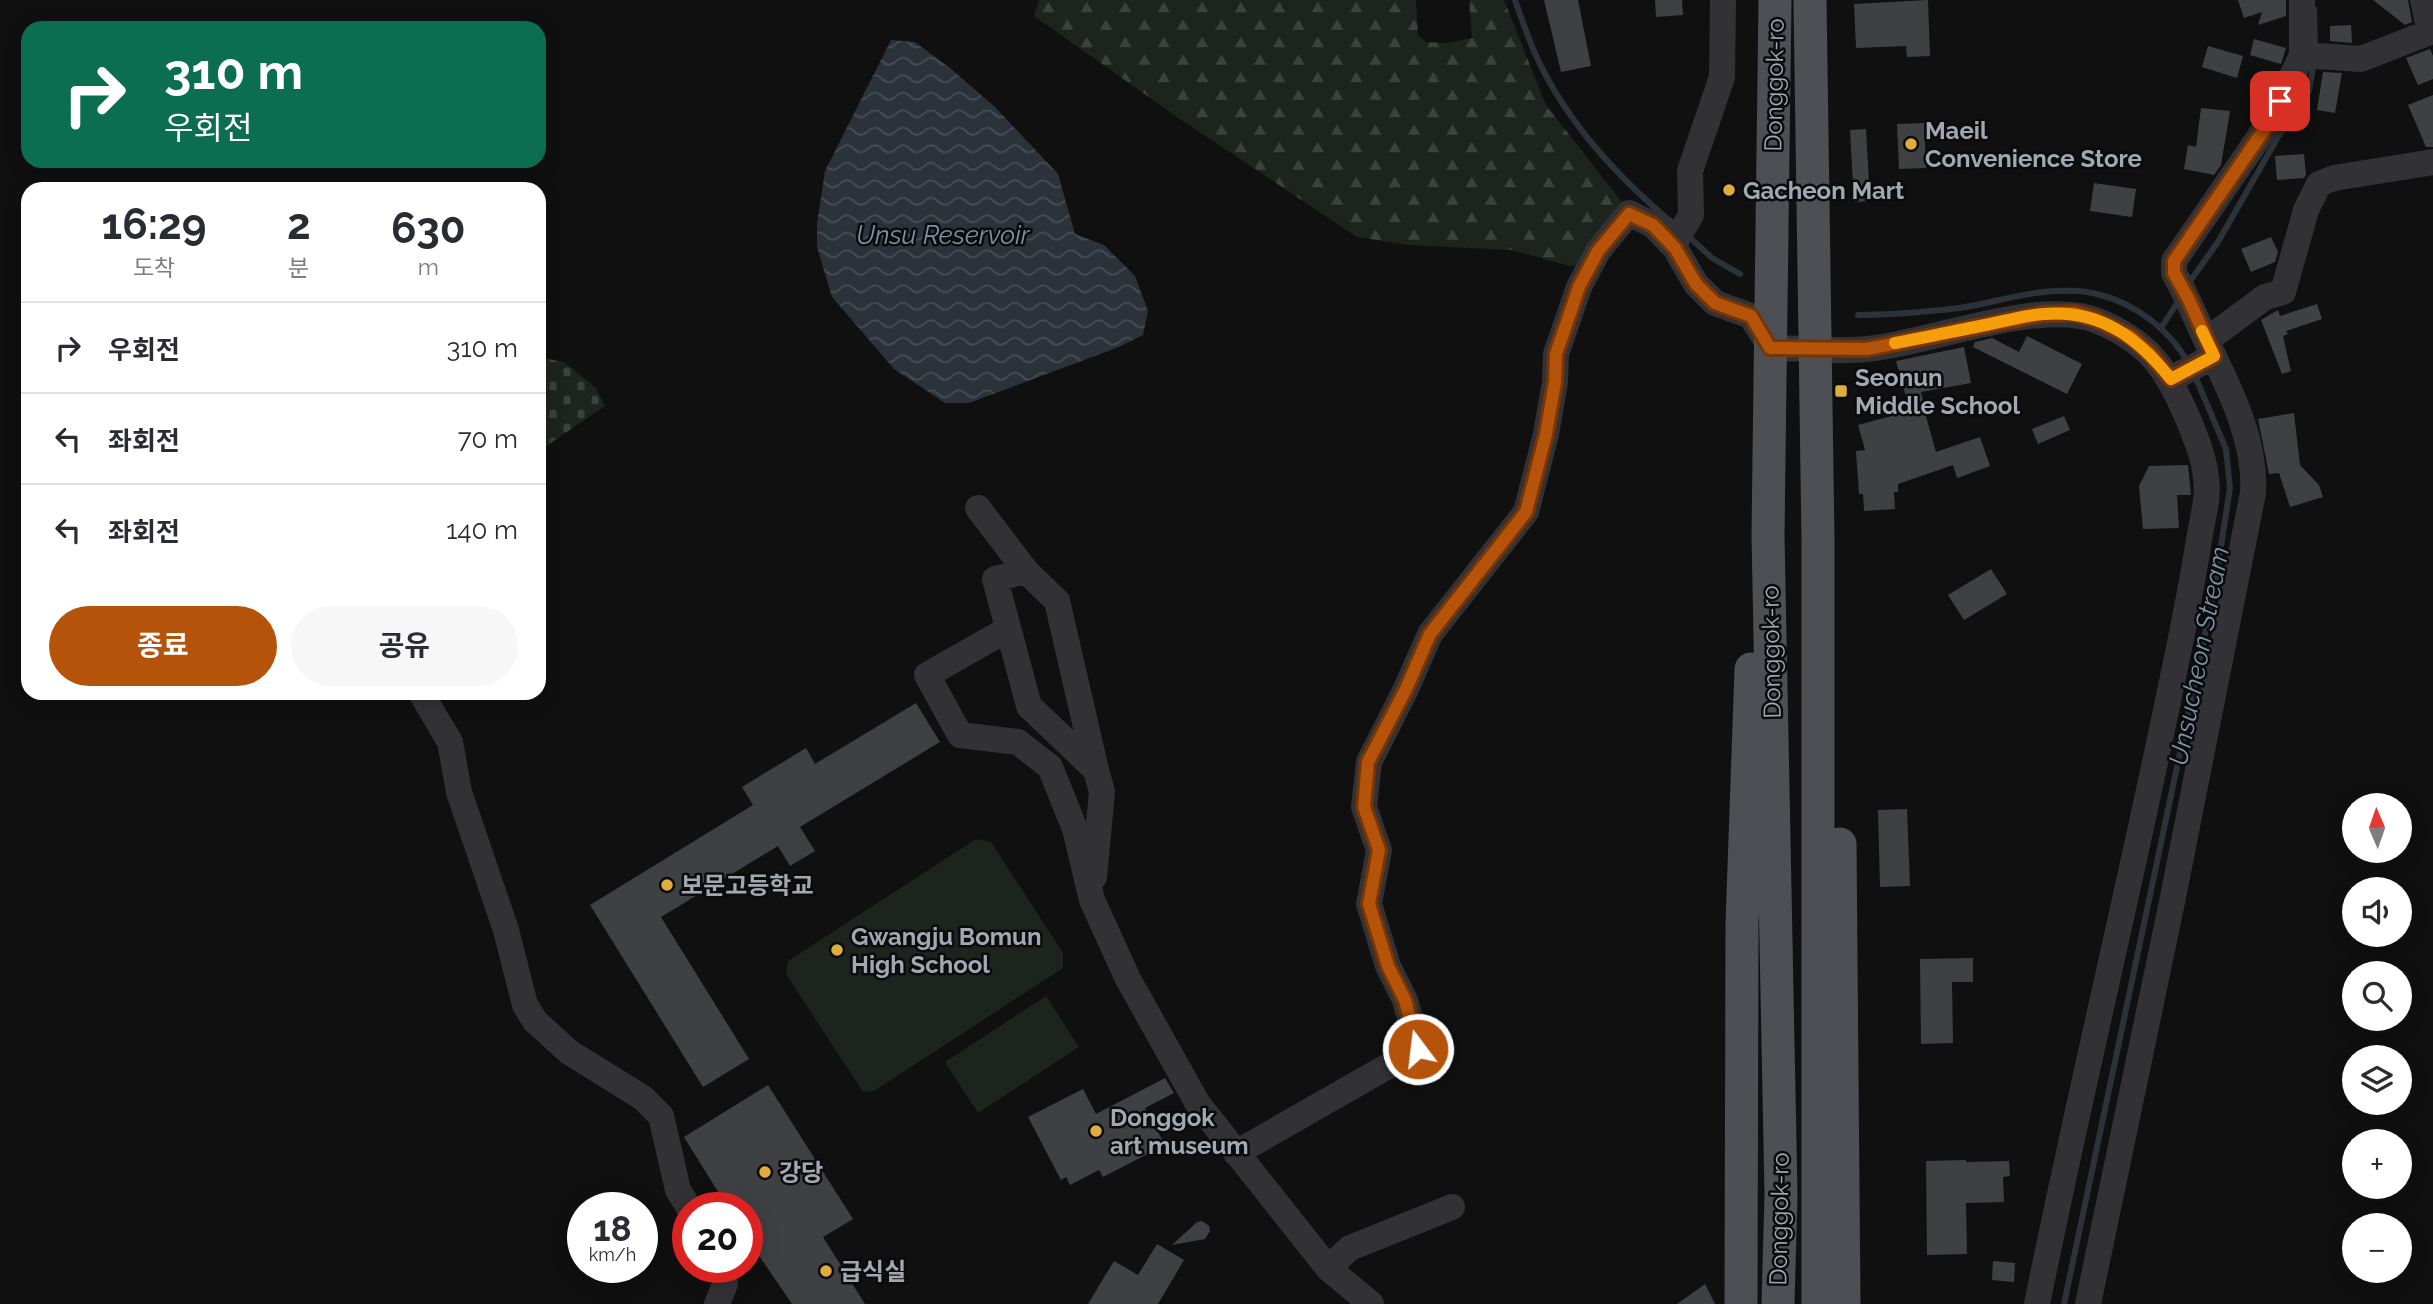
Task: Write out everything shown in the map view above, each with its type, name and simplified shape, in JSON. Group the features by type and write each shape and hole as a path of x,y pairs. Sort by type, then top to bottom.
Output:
{"main road":[{"path":"1765,0 1774,82"},
{"name":"Donggok-ro","path":"1775,0 1768,535 1780,1182 1778,1304"},
{"name":"Donggok-ro","path":"1810,0 1818,540 1818,1304"},
{"path":"1741,1304 1742,924 1750,679 1751,651 1768,535"},
{"path":"1818,540 1838,658 1844,1304"}],"street":[{"path":"1676,244 1691,215 1690,171 1722,77 1723,0"},
{"path":"2088,1304 2175,888 2253,493 2254,470 2247,438 2189,300 2174,273 2174,261 2273,117 2310,56 2302,0"},
{"path":"2310,56 2361,59 2430,32 2423,0"},
{"path":"2174,377 2209,352 2241,313 2265,297 2283,292 2317,173 2334,178 2433,162"},
{"path":"1236,1153 1418,1049 1405,1000 1388,966 1369,904 1379,850 1364,807 1368,762 1406,689 1430,634 1526,512 1546,434 1555,382 1556,354 1579,287 1598,251 1629,214 1653,225 1676,244 1696,284 1715,303 1751,316 1770,348 1867,349 2042,314 2074,313 2095,319 2131,337 2174,377 2201,450 2207,480 2206,500 2191,591 2136,853 2072,1129 2037,1304"},
{"path":"978,508 1026,572 1057,601 1102,792 1092,900"},
{"path":"1026,572 995,579 1029,706 1096,770"},
{"path":"1008,629 927,675 960,735 1018,742 1050,767 1075,829 1092,900 1128,979 1198,1104 1328,1268 1371,1304"},
{"path":"425,700 450,742 459,792 506,930 525,1005 535,1021 569,1052 643,1098 661,1116 679,1192"},
{"path":"1328,1268 1350,1248 1452,1207"},
{"path":"717,1304 725,1283"}],"green space":[{"path":"1039,0 1416,0 1418,35 1426,42 1448,43 1472,38 1469,0 1504,0 1546,105 1625,206 1574,267 1511,250 1408,245 1357,237 1180,119 1034,16"},
{"path":"546,358 564,362 595,387 605,406 546,446"},
{"path":"976,839 991,842 1063,953 1063,968 874,1091 863,1092 786,974 788,961"},
{"path":"1046,996 1079,1047 978,1113 945,1062"}],"water":[{"name":"Unsu Reservoir","path":"891,40 915,42 950,68 995,107 1058,174 1075,234 1104,245 1135,276 1148,311 1143,335 1119,347 969,403 945,403 894,369 832,297 817,247 817,224 825,171"}],"building":[{"path":"1544,0 1578,0 1591,66 1561,72"},
{"path":"1655,0 1682,0 1683,15 1656,17"},
{"path":"1928,0 1930,56 1907,57 1906,46 1856,48 1854,4"},
{"path":"2238,0 2286,0 2286,16 2258,25 2262,12 2244,18"},
{"path":"2373,0 2408,0 2412,22 2405,25"},
{"path":"2351,25 2352,43 2330,41 2330,26"},
{"path":"2254,39 2286,48 2281,64 2250,55"},
{"path":"2208,46 2243,56 2237,78 2202,67"},
{"path":"2430,49 2433,56 2433,79 2418,85 2406,58"},
{"path":"2323,72 2342,73 2335,113 2317,110"},
{"path":"2433,95 2433,147 2426,147 2408,105"},
{"path":"2201,108 2230,111 2221,165 2214,175 2184,169 2188,145 2196,147"},
{"path":"1924,123 1926,168 1899,169 1897,124"},
{"path":"1866,129 1870,201 1854,202 1850,130"},
{"path":"2304,154 2304,178 2277,180 2275,156"},
{"path":"2094,183 2136,189 2132,217 2090,211"},
{"path":"2271,237 2278,252 2275,262 2251,272 2241,249"},
{"path":"2317,304 2322,319 2286,331 2288,334 2283,336 2291,371 2282,374 2261,320 2278,310 2280,316"},
{"path":"2027,336 2082,364 2067,394 1973,347 1975,342 1992,338 2019,352"},
{"path":"1964,347 1971,383 1921,392 1927,420 1936,452 1980,437 1990,466 1957,478 1953,465 1898,484 1898,492 1894,492 1895,509 1864,511 1863,494 1859,494 1856,451 1865,450 1858,425 1910,411 1896,361"},
{"path":"2294,413 2300,465 2319,485 2323,497 2290,507 2279,473 2269,474 2258,419"},
{"path":"2064,416 2070,430 2038,444 2032,429"},
{"path":"2188,465 2191,495 2177,495 2179,528 2143,529 2139,486 2149,466"},
{"path":"1991,569 2007,594 1964,620 1948,595"},
{"name":"보문고등학교","path":"916,703 940,742 800,827 815,851 790,866 778,846 661,917 749,1059 703,1087 590,905 753,805 742,787 806,748 815,764"},
{"path":"1907,809 1910,886 1880,887 1878,810"},
{"path":"1973,958 1973,982 1952,982 1953,1043 1921,1044 1920,959"},
{"name":"Donggok art museum","path":"1165,1078 1174,1093 1145,1108 1165,1145 1103,1177 1099,1170 1070,1185 1066,1177 1061,1180 1028,1117 1083,1089 1096,1114"},
{"name":"강당","path":"768,1085 853,1219 823,1237 865,1304 792,1304 763,1261 763,1192 718,1192 684,1137"},
{"path":"1926,1161 2009,1161 2010,1176 2003,1177 2004,1202 1966,1203 1967,1254 1927,1255"},
{"path":"1202,1221 1209,1226 1210,1231 1205,1239 1172,1245 1197,1222"},
{"path":"1157,1244 1184,1260 1158,1304 1088,1304 1114,1261 1138,1275"},
{"path":"1993,1261 2015,1263 2014,1282 1992,1280"},
{"path":"1705,1284 1715,1304 1677,1304"}],"waterway":[{"path":"1515,0 1546,76 1577,124 1613,168 1676,226"},
{"path":"2314,9 2315,47"},
{"path":"2188,284 2218,242 2278,137 2309,91 2314,61"},
{"path":"1687,235 1712,258 1740,274"},
{"name":"Unsucheon Stream","path":"1858,315 1959,308 2049,291 2084,292 2111,298 2150,319 2171,339 2188,363"},
{"path":"2161,328 2179,300"},
{"name":"Unsucheon Stream","path":"2064,1304 2214,591 2230,488 2226,449 2195,376"}],"slow traffic":[{"path":"1895,343 2042,314 2074,313 2095,319 2131,337 2171,379 2214,356 2202,331"}],"place":[{"name":"Maeil Convenience Store","path":"1911,144"},
{"name":"Gacheon Mart","path":"1729,190"},
{"name":"Seonun Middle School","path":"1841,391"},
{"name":"보문고등학교","path":"667,885"},
{"name":"Gwangju Bomun High School","path":"837,950"},
{"name":"Donggok art museum","path":"1096,1131"},
{"name":"강당","path":"765,1172"},
{"name":"급식실","path":"826,1271"}],"route":[{"path":"1418,1049 1405,1000 1388,966 1369,904 1379,850 1364,807 1368,762 1406,689 1430,634 1526,512 1546,434 1555,382 1556,354 1579,287 1598,251 1629,214 1653,225 1675,248 1696,284 1715,303 1751,316 1770,348 1867,349 2042,314 2074,313 2095,319 2131,337 2171,379 2214,356 2174,273 2174,261 2273,117 2280,101"}]}
